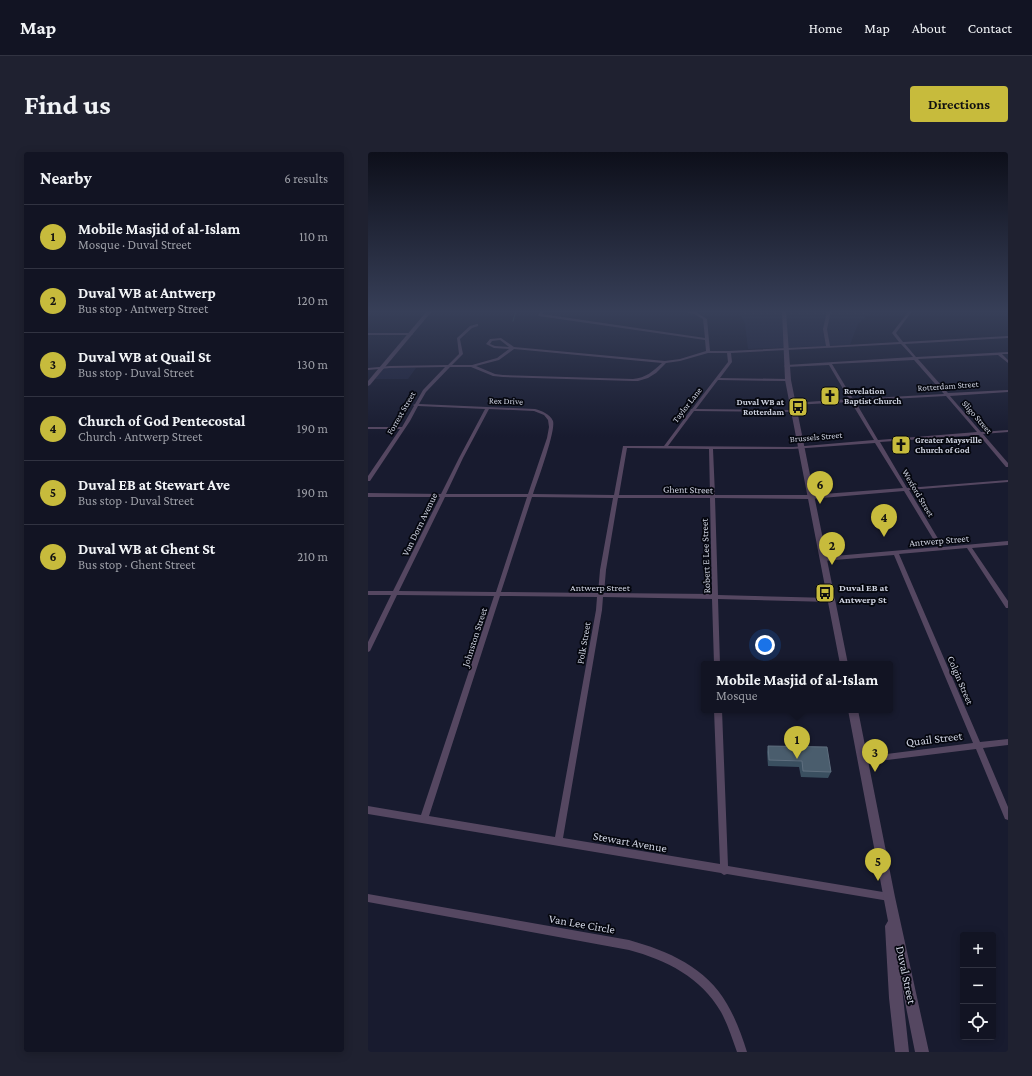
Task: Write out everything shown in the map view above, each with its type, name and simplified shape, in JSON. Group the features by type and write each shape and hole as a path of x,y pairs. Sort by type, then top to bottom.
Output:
{"street":[{"path":"368,384 394,353"},
{"name":"Forrest Street","path":"368,480 424,391 461,353"},
{"path":"368,369 390,367 472,366 485,364 498,359 506,353"},
{"path":"567,353 665,362 680,360 704,353"},
{"name":"Taylor Lane","path":"665,446 730,362 729,353"},
{"path":"785,353 793,408 843,661"},
{"name":"Sligo Street","path":"911,353 1008,466"},
{"path":"999,354 1008,362"},
{"path":"786,366 1008,354"},
{"path":"472,366 494,375 503,376 638,380 652,375 665,362"},
{"name":"Wexford Street","path":"830,364 942,548"},
{"path":"717,379 788,380"},
{"name":"Rotterdam Street","path":"692,410 793,408 853,401 1008,390"},
{"name":"Rex Drive","path":"415,405 535,410 548,416 552,423 552,428 542,461"},
{"name":"Van Dorn Avenue","path":"368,649 443,495 488,408"},
{"path":"368,428 402,428"},
{"name":"Brussels Street","path":"626,447 801,446 1008,431"},
{"name":"Polk Street","path":"558,842 623,451 626,447"},
{"name":"Robert E Lee Street","path":"711,447 717,661"},
{"name":"Johnston Street","path":"424,819 542,461"},
{"name":"Ghent Street","path":"368,495 713,498 810,497 1008,481"},
{"name":"Antwerp Street","path":"823,559 1008,543"},
{"path":"968,546 1008,606"},
{"name":"Colgin Street","path":"896,553 1008,816"},
{"name":"Antwerp Street","path":"368,594 716,596 831,600"},
{"path":"718,713 724,871"},
{"name":"Duval Street","path":"854,713 889,897 922,1052"},
{"name":"Quail Street","path":"863,760 1008,742"},
{"name":"Stewart Avenue","path":"368,810 724,871 889,897"},
{"name":"Duval Street","path":"889,897 896,998 902,1052"},
{"name":"Van Lee Circle","path":"368,898 629,945 651,951 679,965 703,980 720,1000 732,1024 742,1052"}],"shaded area":[{"path":"384,368 416,368 408,379 375,379"}],"building":[{"path":"768,746 827,747 831,772 803,771 802,761 769,760"}],"place":[{"name":"Revelation Baptist Church","path":"830,396"},
{"name":"Duval WB at Rotterdam","path":"798,407"},
{"name":"Greater Maysville Church of God","path":"901,445"},
{"name":"Duval WB at Ghent St","path":"820,504"},
{"name":"Church of God Pentecostal","path":"884,537"},
{"name":"Duval WB at Antwerp","path":"832,565"},
{"name":"Duval EB at Antwerp St","path":"825,593"},
{"name":"Mobile Masjid of al-Islam","path":"797,759"},
{"name":"Duval WB at Quail St","path":"875,772"},
{"name":"Duval EB at Stewart Ave","path":"878,881"}]}
